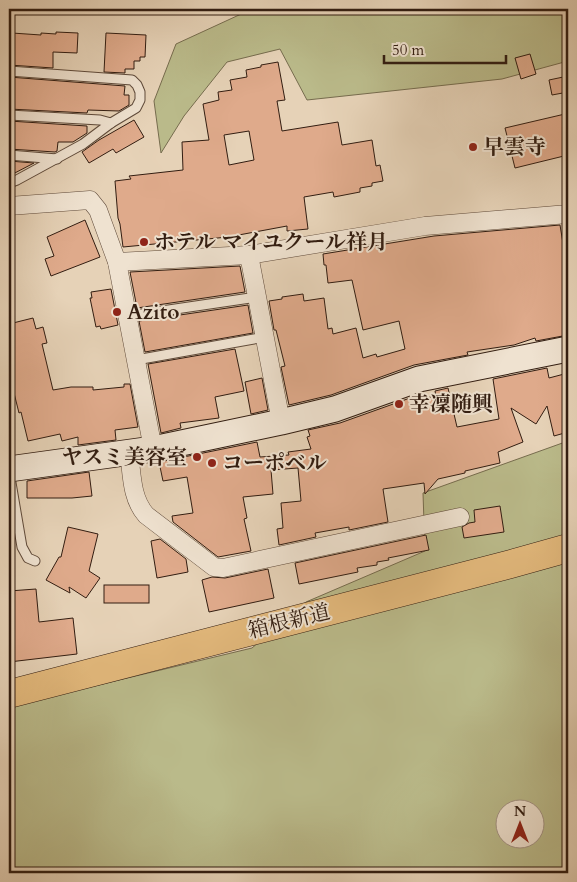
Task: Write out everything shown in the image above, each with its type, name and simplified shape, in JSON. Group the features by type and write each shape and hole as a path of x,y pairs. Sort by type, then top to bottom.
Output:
{"highway":[{"name":"箱根新道","path":"9,694 568,548"}],"main road":[{"path":"9,469 141,450 281,422 335,409 419,379 568,349"}],"street":[{"path":"9,206 90,200 98,210 117,262 136,360 141,450 135,496 139,507 146,515 214,567 223,568 460,517"},
{"path":"117,262 249,255 425,226 568,214"},
{"path":"249,255 281,422"}],"lane":[{"path":"9,71 132,80 140,92 139,104 129,113 111,123 83,144 9,183"},
{"path":"9,115 100,120 111,123"},
{"path":"9,155 56,159"},
{"path":"128,316 257,297"},
{"path":"136,360 265,338"},
{"path":"9,469 22,547 28,558 35,561"}],"green space":[{"path":"252,9 568,9 568,61 502,79 307,100 280,49 227,62 184,116 161,153 154,101 176,44"},
{"path":"568,441 568,873 9,873 9,695 32,701 252,648 306,602 425,551 423,493"}],"building":[{"path":"56,32 78,33 77,53 53,52 53,68 9,65 12,33 41,35 41,33 56,34"},
{"path":"106,33 146,35 145,57 140,57 140,61 134,61 134,69 125,69 125,73 104,72"},
{"path":"530,54 536,74 521,79 515,58"},
{"path":"278,62 285,100 277,101 282,131 338,122 342,145 372,140 376,166 380,165 383,181 372,183 372,186 360,188 360,192 334,197 333,192 304,197 308,229 287,231 287,226 228,237 123,247 115,181 131,179 129,176 183,170 182,142 209,140 203,104 219,100 218,92 232,90 230,80 247,77 246,70 261,67 261,65","holes":["249,131 254,160 229,165 224,135"]},
{"path":"568,76 568,92 552,95 549,80"},
{"path":"9,77 125,86 124,95 129,95 129,105 119,111 88,110 87,113 9,109"},
{"path":"565,114 568,128 568,155 515,168 505,128"},
{"path":"134,120 144,137 116,153 113,149 89,163 82,152"},
{"path":"9,121 87,126 87,133 73,142 58,142 57,151 55,152 9,149"},
{"path":"9,161 34,163 9,176"},
{"path":"85,220 100,257 51,276 45,259 54,256 47,237"},
{"path":"560,225 568,274 568,335 536,341 535,338 514,345 467,352 468,355 414,365 331,395 289,405 281,367 285,366 276,330 274,330 269,301 303,294 304,301 324,298 328,329 332,328 333,334 356,328 363,358 376,354 377,357 405,349 399,321 363,330 352,280 328,283 323,254 434,236"},
{"path":"240,266 245,292 137,308 130,272"},
{"path":"111,289 118,325 101,329 100,326 96,327 90,298 92,298 91,292"},
{"path":"248,305 253,333 145,352 139,321"},
{"path":"33,318 36,329 43,327 47,343 42,344 53,390 71,387 93,387 93,390 124,387 124,384 130,384 138,427 115,430 116,440 78,445 78,437 62,441 60,434 28,441 13,389 9,390 9,324"},
{"path":"235,349 244,391 215,397 219,418 180,423 181,428 161,433 148,364"},
{"path":"547,368 549,378 568,373 568,432 554,436 547,406 536,424 511,408 523,442 498,452 500,463 438,479 425,494 424,483 383,489 388,522 349,530 349,527 315,533 316,537 279,545 277,529 283,528 281,503 301,501 298,468 271,470 273,494 243,497 247,518 244,519 251,551 218,557 173,522 172,516 193,513 187,477 163,481 159,462 257,442 260,457 289,455 288,452 311,449 307,437 310,436 308,430 340,423 410,398 410,401 436,396 435,391 448,388 457,427 499,419 493,379"},
{"path":"262,378 268,410 251,414 245,382"},
{"path":"89,472 92,496 27,498 27,481"},
{"path":"500,506 504,532 464,538 462,527 475,522 474,510"},
{"path":"68,527 98,534 89,571 100,578 86,598 69,587 70,593 46,580 59,557 61,557"},
{"path":"426,535 429,550 388,558 389,560 377,562 377,565 357,568 358,572 299,584 295,563"},
{"path":"160,539 186,559 188,572 157,578 151,541"},
{"path":"268,569 274,598 209,612 202,580 212,577 225,578"},
{"path":"104,585 149,585 149,603 104,603"},
{"path":"36,589 39,622 73,618 77,654 9,662 9,591"}],"place":[{"name":"早雲寺","path":"473,147"},
{"name":"ホテル マイユクール祥月","path":"144,242"},
{"name":"Azito","path":"117,312"},
{"name":"幸凜随興","path":"399,404"},
{"name":"ヤスミ美容室","path":"197,457"},
{"name":"コーポベル","path":"212,463"}]}
